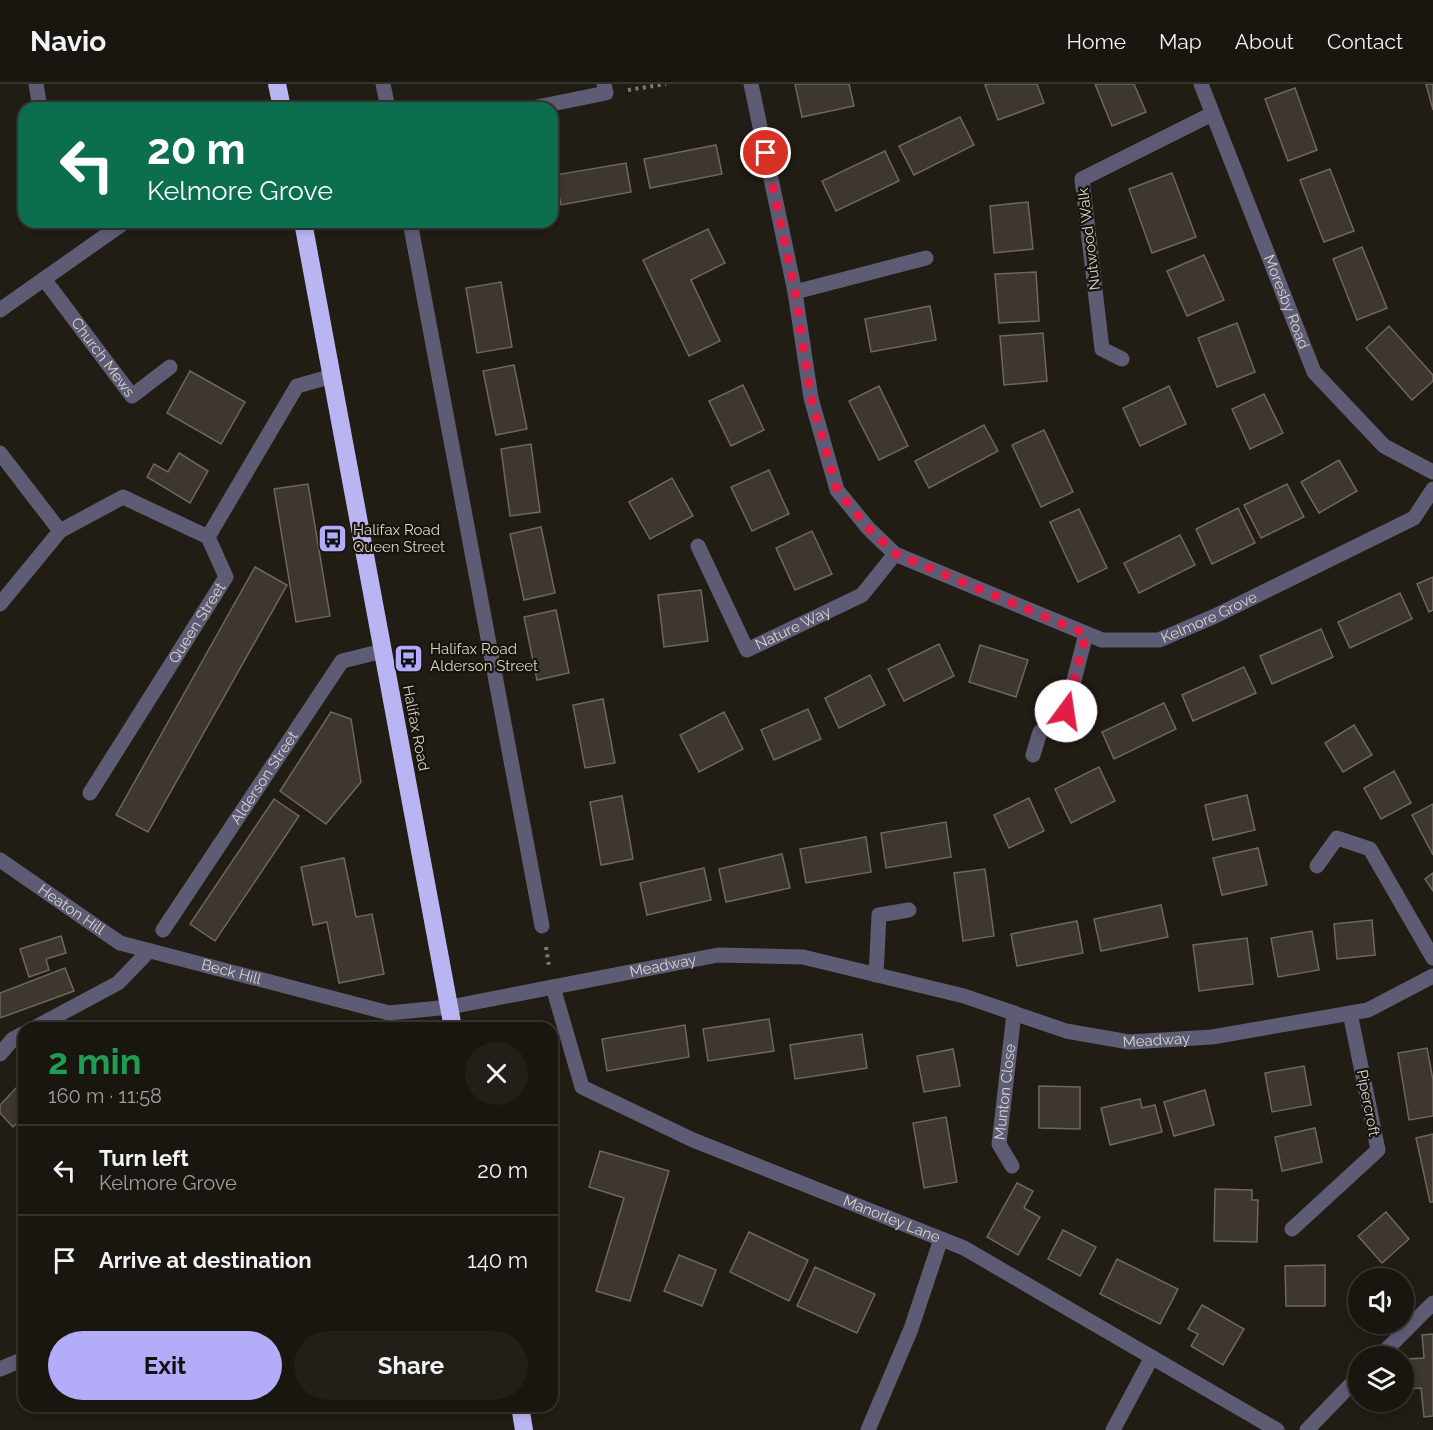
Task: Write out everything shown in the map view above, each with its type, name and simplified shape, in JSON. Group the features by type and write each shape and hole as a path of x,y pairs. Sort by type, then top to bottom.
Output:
{"highway":[{"path":"277,84 281,102"},
{"name":"Halifax Road","path":"304,228 452,1022"},
{"path":"521,1412 524,1430"}],"street":[{"path":"36,84 39,102"},
{"path":"383,84 387,102"},
{"name":"Kelmore Grove","path":"751,84 795,292 811,398 837,490 868,528 896,554 1102,640 1159,640 1215,616 1414,518 1433,489"},
{"name":"Moresby Road","path":"1201,84 1314,372 1384,446 1433,472"},
{"path":"555,102 605,89"},
{"name":"Nutwood Walk","path":"1122,359 1102,349 1082,180 1212,114"},
{"path":"0,310 116,228"},
{"path":"411,228 542,926"},
{"path":"795,292 926,258"},
{"name":"Church Mews","path":"44,279 132,396 170,367"},
{"path":"0,604 60,531 123,497 208,537 297,386 333,376"},
{"path":"0,453 60,531"},
{"name":"Queen Street","path":"90,794 226,577 208,537"},
{"name":"Nature Way","path":"698,546 747,650 862,595 896,554"},
{"path":"1033,755 1040,732 1066,711 1086,634"},
{"name":"Alderson Street","path":"163,930 342,661 383,651"},
{"path":"1317,866 1337,838 1370,849 1433,958"},
{"name":"Heaton Hill","path":"0,860 120,943 148,952"},
{"path":"876,975 879,915 909,910"},
{"path":"45,1022 118,983 148,952"},
{"name":"Beck Hill","path":"148,952 389,1013 450,1007"},
{"name":"Meadway","path":"450,1007 717,956 804,957 964,996 1066,1031 1129,1042 1212,1037 1368,1010 1433,976"},
{"name":"Manorley Lane","path":"553,987 582,1087 693,1140 964,1248 1277,1430"},
{"name":"Munton Close","path":"1012,1166 999,1144 1014,1013"},
{"name":"Pipercroft","path":"1292,1229 1378,1150 1350,1013"},
{"path":"0,1054 18,1036"},
{"path":"868,1430 911,1329 941,1239"},
{"path":"1390,1346 1433,1303"},
{"path":"1113,1430 1152,1357"},
{"path":"0,1369 18,1362"},
{"path":"1307,1430 1348,1387"}],"path":[{"path":"605,89 666,84"},
{"path":"542,926 553,987"}],"building":[{"path":"795,84 849,84 854,106 802,117"},
{"path":"1037,84 1044,103 998,120 985,85"},
{"path":"1095,84 1134,84 1146,112 1112,126"},
{"path":"1426,84 1433,84 1433,110"},
{"path":"1295,88 1317,150 1288,161 1265,99"},
{"path":"960,117 974,145 914,175 899,146"},
{"path":"716,145 722,174 650,188 644,159"},
{"path":"885,151 899,181 836,211 822,181"},
{"path":"626,163 631,192 561,205 558,174"},
{"path":"1330,169 1354,231 1324,242 1300,180"},
{"path":"1172,173 1196,237 1152,253 1129,189"},
{"path":"1028,202 1033,249 994,253 990,206"},
{"path":"708,229 725,263 691,280 720,341 689,356 643,260"},
{"path":"1362,247 1387,308 1357,320 1333,259"},
{"path":"1204,255 1224,300 1187,316 1167,271"},
{"path":"1036,272 1039,321 999,323 995,274"},
{"path":"501,282 512,347 477,353 466,288"},
{"path":"930,306 936,340 871,352 865,319"},
{"path":"1237,323 1255,372 1217,387 1198,338"},
{"path":"1389,326 1433,375 1433,381 1412,400 1366,348"},
{"path":"1043,333 1047,381 1004,385 1000,336"},
{"path":"514,365 527,429 496,435 483,371"},
{"path":"190,371 245,402 221,444 167,413"},
{"path":"743,385 764,430 731,446 709,401"},
{"path":"879,386 908,446 879,460 849,401"},
{"path":"1169,386 1186,424 1140,446 1123,408"},
{"path":"1264,394 1283,433 1250,449 1232,409"},
{"path":"984,425 998,451 929,488 915,461"},
{"path":"1044,430 1073,492 1041,507 1012,445"},
{"path":"531,444 540,512 510,516 501,449"},
{"path":"179,453 208,471 190,503 147,477 154,464 168,472"},
{"path":"1339,460 1357,491 1319,513 1301,482"},
{"path":"769,470 789,514 752,531 731,487"},
{"path":"672,478 693,516 650,539 629,502"},
{"path":"308,484 330,616 296,622 274,489"},
{"path":"1287,484 1304,517 1261,538 1244,505"},
{"path":"1238,508 1255,543 1212,564 1196,529"},
{"path":"1079,509 1107,568 1078,582 1050,522"},
{"path":"541,527 555,593 524,600 510,534"},
{"path":"812,531 832,574 795,590 776,548"},
{"path":"1180,535 1195,565 1139,593 1124,563"},
{"path":"255,567 287,585 148,832 116,815"},
{"path":"1433,577 1433,610 1429,612 1417,584"},
{"path":"701,590 708,641 664,647 658,595"},
{"path":"1400,593 1412,619 1350,648 1338,622"},
{"path":"556,610 569,673 537,680 524,617"},
{"path":"1321,629 1333,657 1272,684 1260,656"},
{"path":"939,644 954,676 904,701 888,669"},
{"path":"980,645 1028,660 1016,697 969,682"},
{"path":"1244,667 1256,693 1193,721 1182,695"},
{"path":"870,675 885,705 839,728 825,698"},
{"path":"603,699 615,763 585,768 573,705"},
{"path":"1164,703 1176,729 1114,759 1102,732"},
{"path":"808,709 821,739 774,760 761,730"},
{"path":"331,712 351,719 361,782 326,824 280,791"},
{"path":"724,712 743,749 699,772 680,735"},
{"path":"1354,725 1372,755 1343,772 1325,743"},
{"path":"1099,767 1115,801 1071,823 1055,789"},
{"path":"1394,771 1411,803 1381,819 1364,788"},
{"path":"1247,795 1255,830 1213,840 1205,805"},
{"path":"622,796 633,859 601,865 590,802"},
{"path":"1029,798 1044,831 1009,848 994,815"},
{"path":"274,799 299,816 215,941 190,924"},
{"path":"1433,804 1433,855 1412,815"},
{"path":"946,822 951,857 886,868 881,833"},
{"path":"866,837 871,872 806,883 800,849"},
{"path":"1258,848 1267,885 1222,895 1213,858"},
{"path":"782,854 790,888 726,902 719,869"},
{"path":"344,858 356,917 372,914 384,974 339,983 327,922 313,925 301,867"},
{"path":"704,868 711,900 647,915 640,883"},
{"path":"985,869 994,936 963,941 954,873"},
{"path":"1433,873 1433,891 1425,879"},
{"path":"1161,905 1168,937 1101,951 1094,919"},
{"path":"1372,920 1375,955 1337,959 1334,924"},
{"path":"1077,921 1083,953 1017,966 1011,934"},
{"path":"1312,931 1319,970 1278,977 1271,938"},
{"path":"61,936 66,953 46,959 49,970 29,977 20,949"},
{"path":"1247,938 1253,984 1199,991 1193,945"},
{"path":"65,968 74,991 0,1018 0,993"},
{"path":"769,1019 774,1051 708,1061 703,1029"},
{"path":"685,1025 689,1057 607,1071 602,1039"},
{"path":"862,1034 867,1068 795,1079 790,1045"},
{"path":"1427,1048 1433,1080 1433,1116 1409,1120 1398,1053"},
{"path":"953,1049 960,1086 924,1092 917,1056"},
{"path":"1304,1066 1311,1105 1272,1112 1265,1073"},
{"path":"18,1086 18,1122 13,1127 0,1113 0,1105"},
{"path":"1039,1086 1080,1087 1080,1129 1039,1128"},
{"path":"1205,1090 1214,1125 1174,1136 1164,1102"},
{"path":"1140,1099 1142,1108 1155,1105 1162,1132 1110,1145 1101,1108"},
{"path":"946,1117 957,1182 924,1188 913,1123"},
{"path":"1315,1128 1322,1162 1282,1171 1275,1137"},
{"path":"1433,1134 1433,1202 1430,1202 1416,1138"},
{"path":"600,1151 669,1171 630,1301 596,1291 624,1198 589,1187"},
{"path":"1017,1183 1033,1191 1024,1208 1040,1217 1018,1255 987,1237"},
{"path":"1215,1189 1252,1190 1252,1200 1258,1200 1257,1242 1214,1241"},
{"path":"1386,1212 1409,1239 1382,1263 1358,1236"},
{"path":"1063,1230 1096,1247 1080,1276 1048,1259"},
{"path":"749,1232 808,1260 789,1301 730,1272"},
{"path":"679,1255 716,1270 702,1306 664,1291"},
{"path":"1117,1259 1178,1289 1160,1324 1100,1294"},
{"path":"1325,1265 1325,1306 1286,1306 1285,1266"},
{"path":"815,1267 875,1294 857,1333 797,1306"},
{"path":"1202,1305 1244,1329 1223,1365 1191,1346 1198,1334 1188,1329"},
{"path":"1433,1334 1433,1416 1424,1417 1421,1388 1414,1389 1414,1359 1424,1358 1422,1335"}],"place":[{"name":"Halifax Road Queen Street","path":"332,539"},
{"name":"Halifax Road Alderson Street","path":"409,658"}],"route":[{"path":"766,153 795,292 811,398 837,490 868,528 896,554 1086,634 1066,711"}]}
